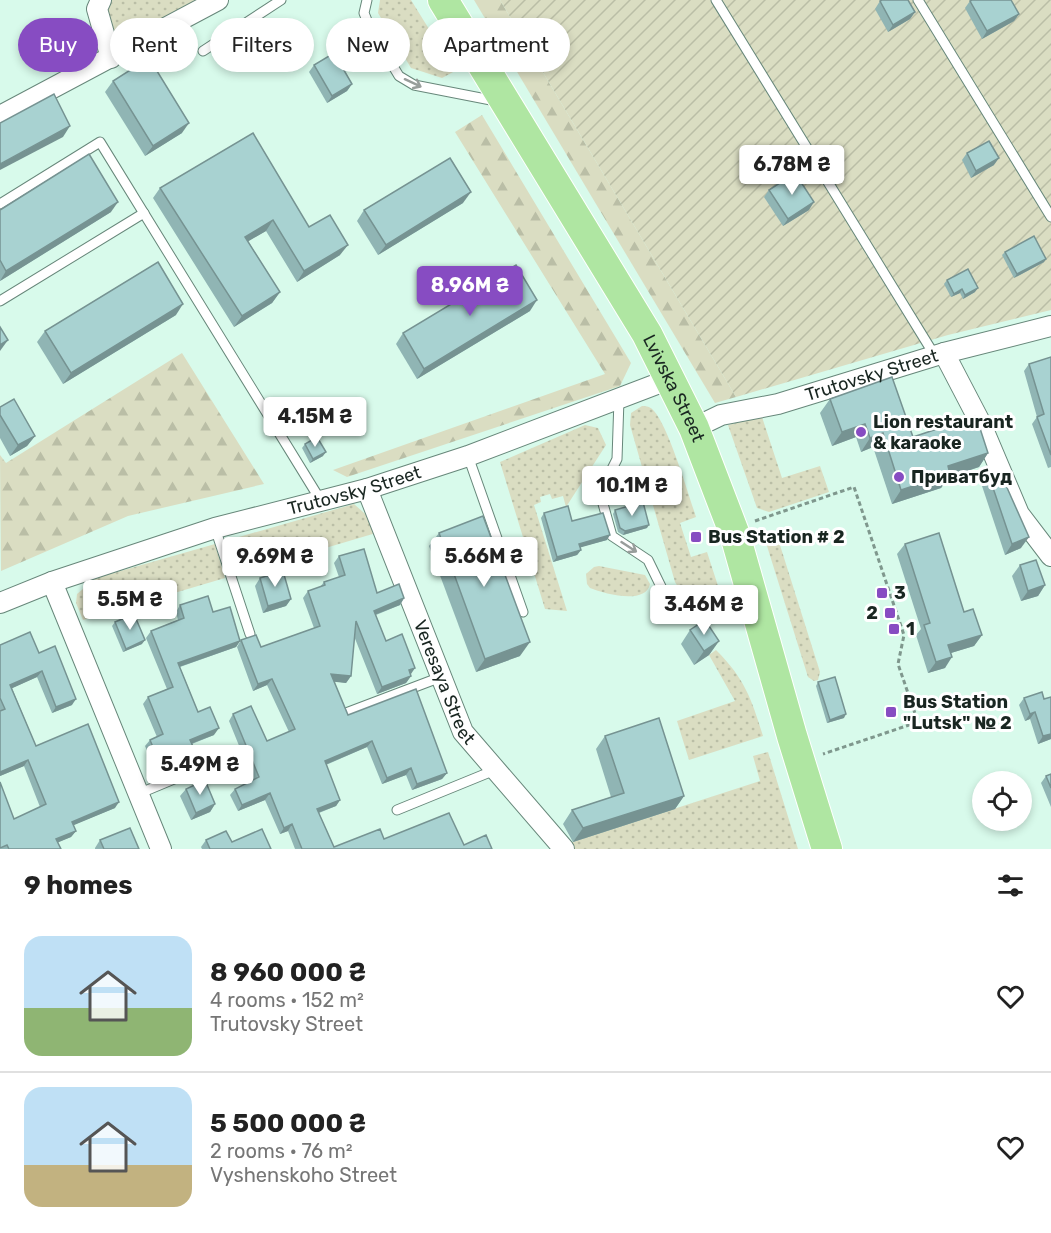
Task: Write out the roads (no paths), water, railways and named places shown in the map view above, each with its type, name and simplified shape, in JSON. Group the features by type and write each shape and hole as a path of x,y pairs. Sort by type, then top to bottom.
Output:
{"main road":[{"name":"Lvivska Street","path":"443,0 647,334 694,428 735,535 827,849"}],"street":[{"path":"101,0 97,9 110,54"},
{"path":"185,18 218,0"},
{"path":"0,116 110,59"},
{"name":"Trutovsky Street","path":"694,428 721,416 778,405 939,355 1051,326"},
{"path":"939,355 980,422 1019,514 1051,556"},
{"name":"Trutovsky Street","path":"0,603 52,582 215,528 367,489 468,456 670,379"},
{"name":"Veresaya Street","path":"367,489 462,732 564,849"},
{"path":"52,582 161,849"}],"lane":[{"path":"202,51 281,0"},
{"path":"367,0 364,13 370,28 399,75 414,85 506,102"},
{"path":"716,0 939,355"},
{"path":"918,0 1051,217"},
{"path":"0,204 100,142 321,501"},
{"path":"0,301 144,213"},
{"path":"619,399 617,459 600,493 612,536 648,560 668,601 758,614"},
{"path":"468,456 523,612"},
{"path":"215,528 250,634"},
{"path":"346,713 441,677"},
{"path":"138,794 234,754"},
{"path":"397,810 495,770"}],"place":[{"name":"Lion restaurant & karaoke","path":"861,432"},
{"name":"Приватбуд","path":"899,477"},
{"name":"Bus Station # 2","path":"696,537"},
{"name":"3","path":"882,593"},
{"name":"2","path":"890,613"},
{"name":"1","path":"894,629"},
{"name":"Bus Station \"Lutsk\" № 2","path":"891,712"}]}
